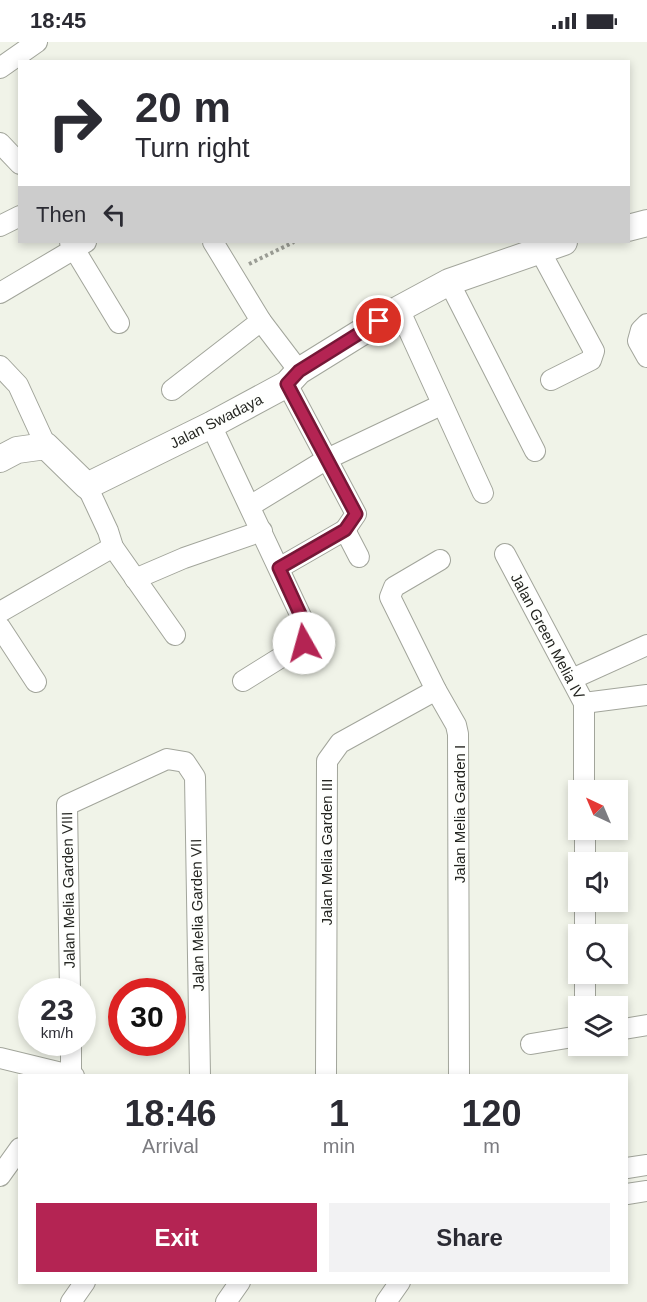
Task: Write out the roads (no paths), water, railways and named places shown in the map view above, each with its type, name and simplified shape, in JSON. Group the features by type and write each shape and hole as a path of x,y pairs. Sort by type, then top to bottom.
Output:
{"street":[{"path":"0,68 37,42"},
{"path":"0,143 18,162"},
{"path":"0,226 18,217"},
{"path":"630,227 647,223"},
{"path":"214,243 293,378 327,459 356,514 345,530 279,568"},
{"name":"Jalan Swadaya","path":"87,486 211,425 293,378 399,309 449,282 560,243"},
{"path":"0,293 77,244 119,323"},
{"path":"539,249 594,351 591,360 550,380"},
{"path":"449,282 535,451"},
{"path":"399,309 483,493"},
{"path":"172,390 261,321"},
{"path":"643,329 638,341 647,357"},
{"path":"0,366 18,385 46,446 87,486 113,547 175,635"},
{"path":"250,506 327,459 441,405"},
{"path":"211,425 306,627 304,643 243,681"},
{"path":"0,459 17,450 46,446"},
{"path":"345,530 359,557"},
{"path":"135,579 184,558 262,531"},
{"path":"0,612 113,547"},
{"name":"Jalan Green Melia IV","path":"505,554 584,703 585,780"},
{"name":"Jalan Melia Garden I","path":"440,560 394,587 390,597 456,725 458,734 459,1074"},
{"path":"0,627 36,682"},
{"path":"572,679 647,645"},
{"name":"Jalan Melia Garden III","path":"326,1074 327,761 340,743 436,690"},
{"path":"584,703 647,695"},
{"name":"Jalan Melia Garden VIII","path":"70,978 67,805 167,759 180,762"},
{"name":"Jalan Melia Garden VII","path":"180,762 184,762 195,777 200,1074"},
{"path":"628,1028 647,1025"},
{"path":"531,1044 568,1038"},
{"path":"71,1056 72,1074"},
{"path":"0,1058 68,1074"},
{"path":"0,1176 18,1151"},
{"path":"628,1168 647,1166"},
{"path":"628,1194 647,1191"},
{"path":"71,1302 84,1284"},
{"path":"226,1302 239,1284"},
{"path":"386,1302 399,1284"}]}
